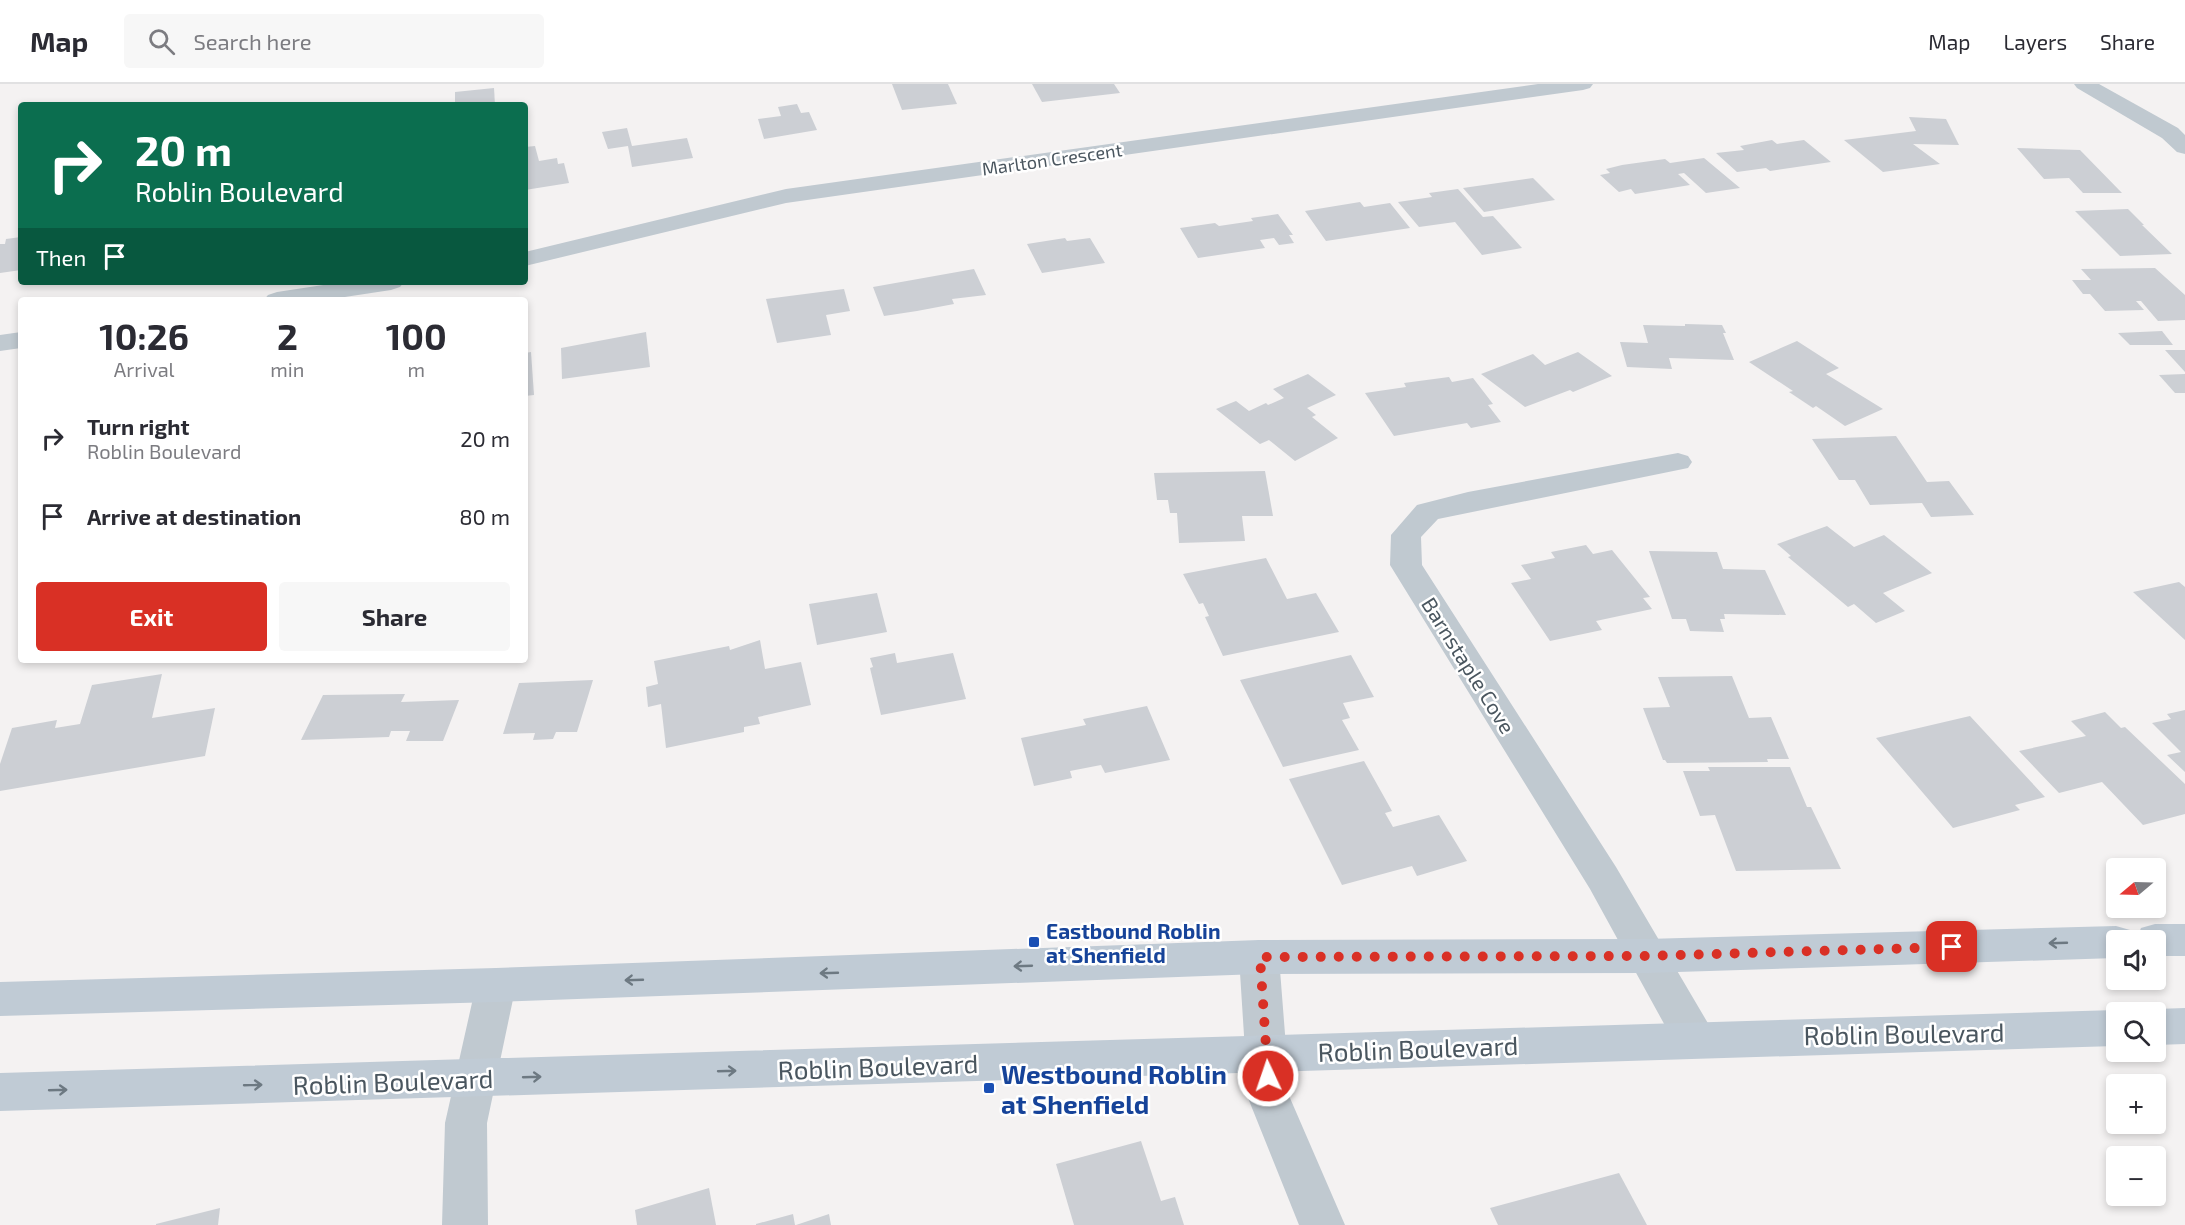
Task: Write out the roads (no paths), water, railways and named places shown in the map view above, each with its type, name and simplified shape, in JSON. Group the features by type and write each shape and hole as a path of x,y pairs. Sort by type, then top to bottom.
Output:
{"main road":[{"path":"2166,940 2185,940"},
{"path":"0,999 496,985 1260,957 1646,956 2106,942"},
{"path":"2166,1027 2185,1026"},
{"name":"Roblin Boulevard","path":"0,1092 475,1079 1694,1038 2106,1028"}],"street":[{"name":"Marlton Crescent","path":"528,258 786,196 1583,84"},
{"path":"2084,84 2170,133 2185,147"},
{"path":"296,297 372,285"},
{"path":"0,344 18,341"},
{"name":"Barnstaple Cove","path":"1678,462 1468,502 1428,512 1406,535 1406,565 1603,878 1694,1038"},
{"path":"1260,957 1269,1098 1322,1225"},
{"path":"465,1225 466,1123 496,985"}],"place":[{"name":"Eastbound Roblin at Shenfield","path":"1034,942"},
{"name":"Westbound Roblin at Shenfield","path":"989,1088"}]}
